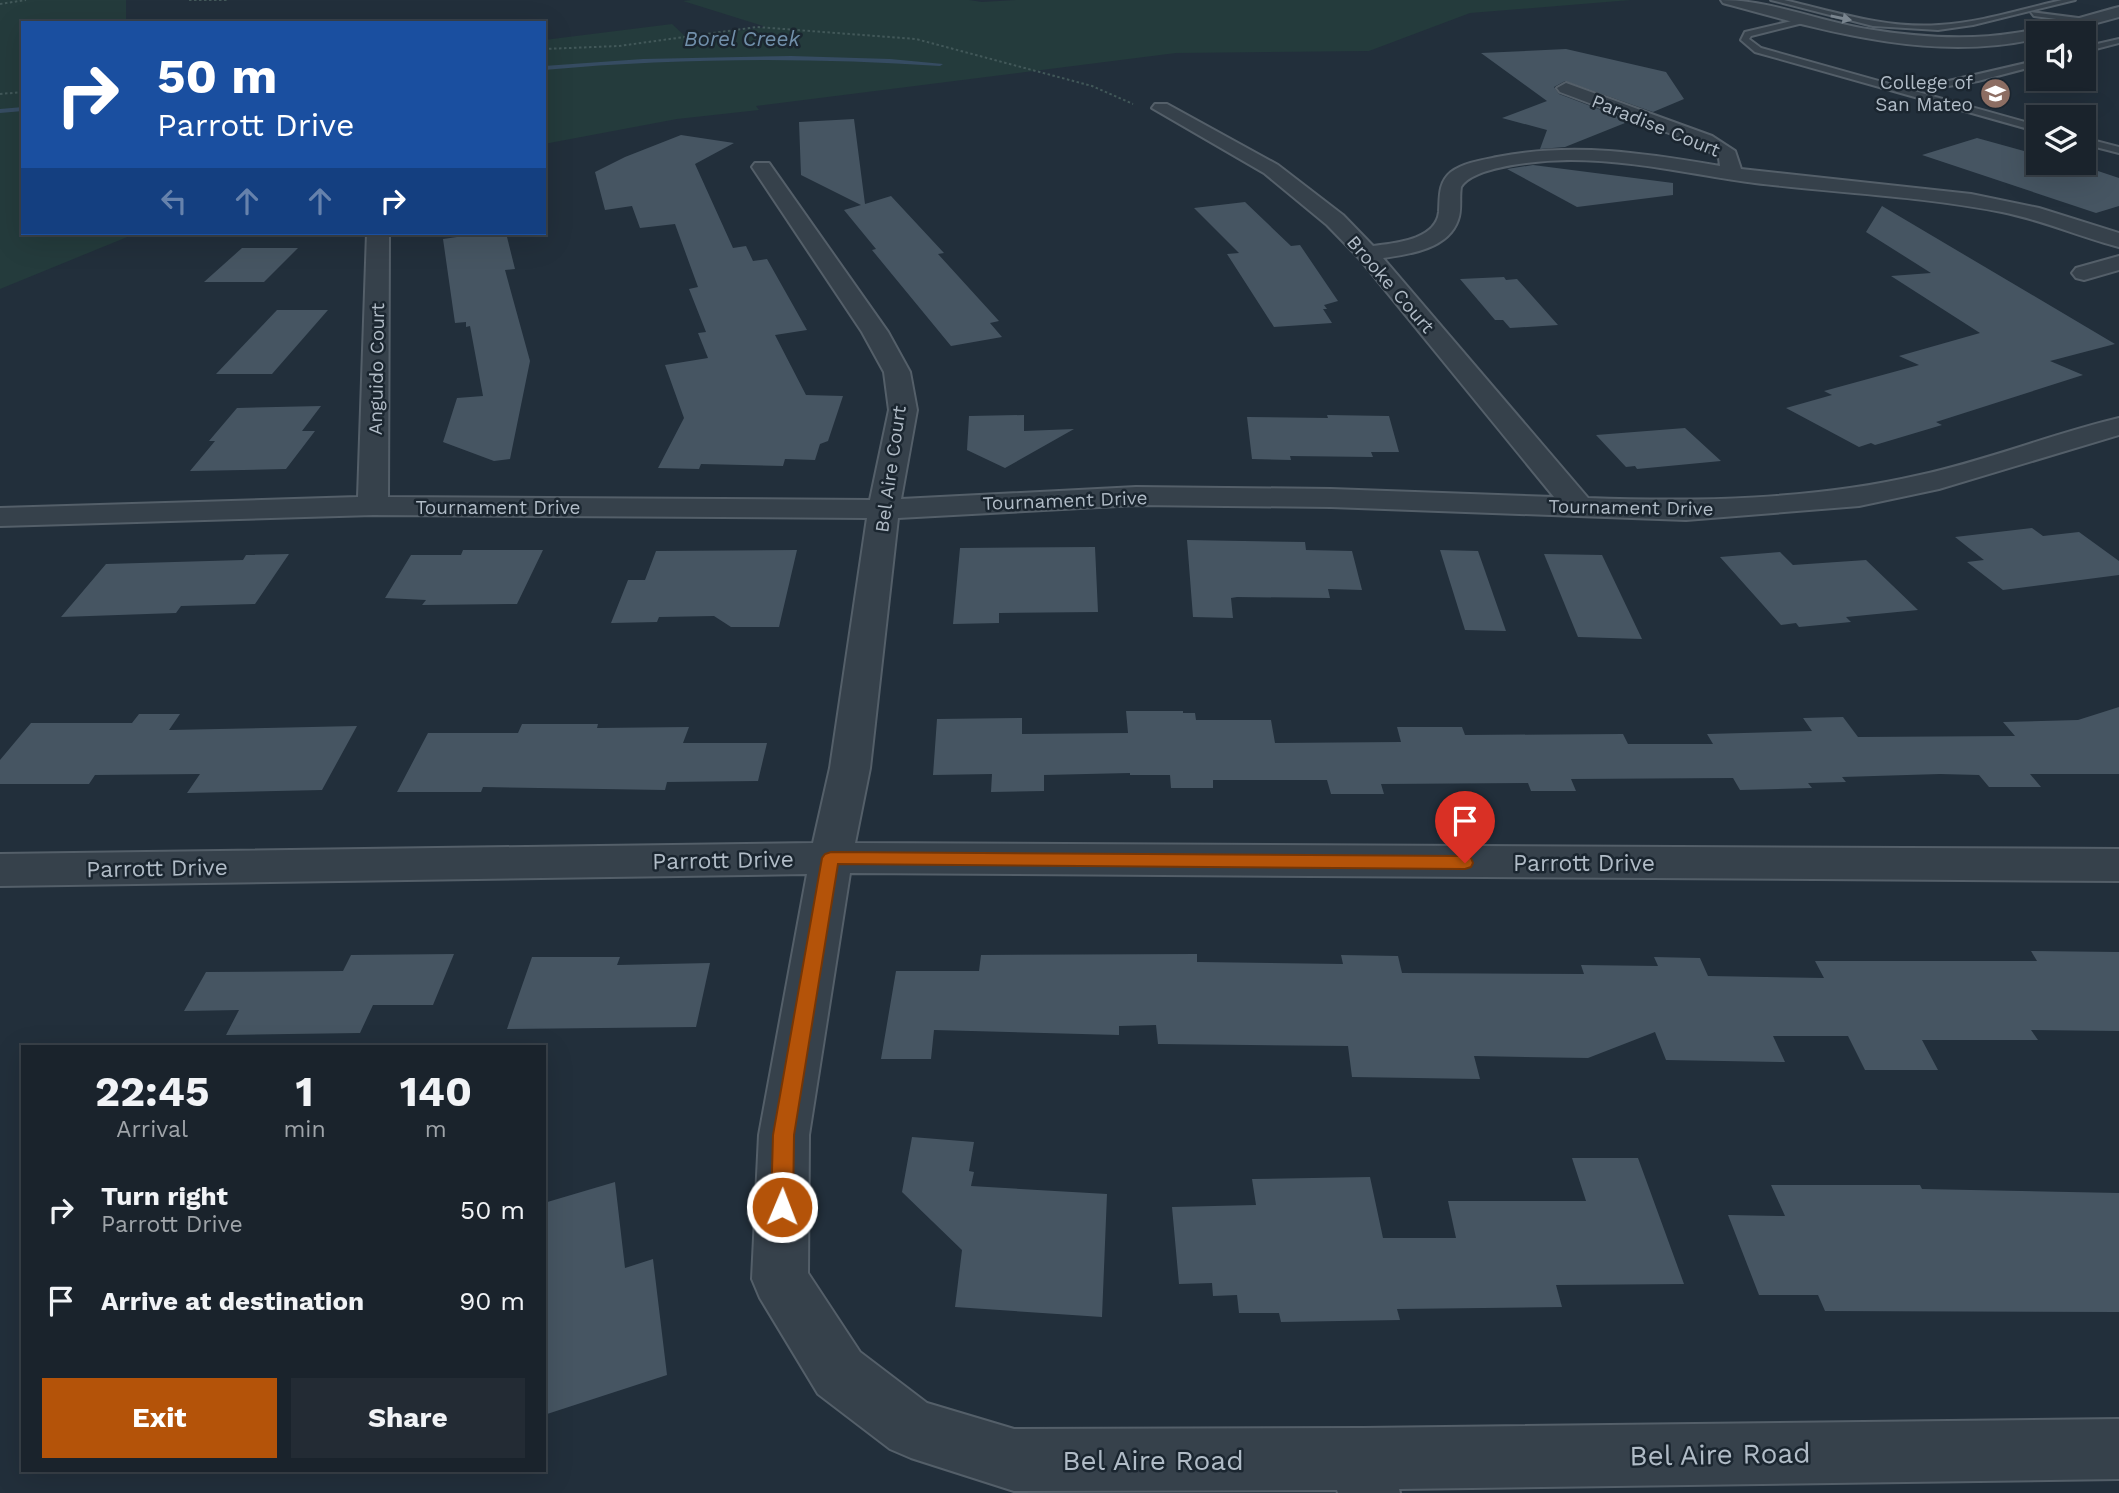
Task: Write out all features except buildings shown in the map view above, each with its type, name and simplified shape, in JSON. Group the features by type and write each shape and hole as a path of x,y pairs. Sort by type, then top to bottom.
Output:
{"street":[{"path":"1728,0 1868,34 1952,42 2026,36"},
{"path":"2086,21 2119,12"},
{"name":"Paradise Court","path":"1566,88 1705,140 1728,155 1732,174"},
{"name":"Brooke Court","path":"1161,108 1271,169 1335,220 1367,253 1578,507"},
{"path":"1367,253 1410,246 1436,236 1448,221 1449,193 1458,178 1478,168 1551,154 1598,154 1732,174 2005,207 2119,240"},
{"name":"Bel Aire Court","path":"762,167 875,332 897,372 903,410 884,509 850,768"},
{"name":"Anguido Court","path":"373,506 378,235"},
{"path":"2084,273 2119,263"},
{"name":"Tournament Drive","path":"0,517 373,506 884,509 1136,496 1331,498 1686,511 1859,496 1928,483 2119,426"},
{"name":"Bel Aire Road","path":"850,768 831,858 784,1135 780,1279 839,1373 911,1428 1014,1460 1366,1476 2119,1449"},
{"name":"Parrott Drive","path":"0,870 831,858 2119,865"}],"lane":[{"path":"1775,0 1873,24 1938,28 1968,25 2070,0"},
{"path":"2023,12 2086,21"},
{"path":"1804,20 1748,34 1745,40 1758,50 2026,125"},
{"path":"2096,47 2119,41"},
{"path":"1931,86 1978,78 2026,65"},
{"path":"2096,144 2119,150"}],"path":[{"path":"0,4 26,0"},
{"path":"189,0 227,0"},
{"path":"546,49 619,46 757,27 898,36 1092,86 1139,107 1161,108"},
{"path":"0,94 21,92"}],"green space":[{"path":"0,0 126,0 126,21 21,21 21,235 132,235 0,289"},
{"path":"1631,0 1470,13 1369,51 1176,53 756,106 759,110 677,119 546,144 546,40 672,24 687,38 766,27 683,1"}],"waterway":[{"name":"Borel Creek","path":"546,68 643,60 742,57 940,64"},
{"name":"Borel Creek","path":"0,111 21,109"}],"place":[{"name":"College of San Mateo","path":"1996,93"}],"route":[{"path":"782,1207 784,1135 831,858 1465,863"}]}
